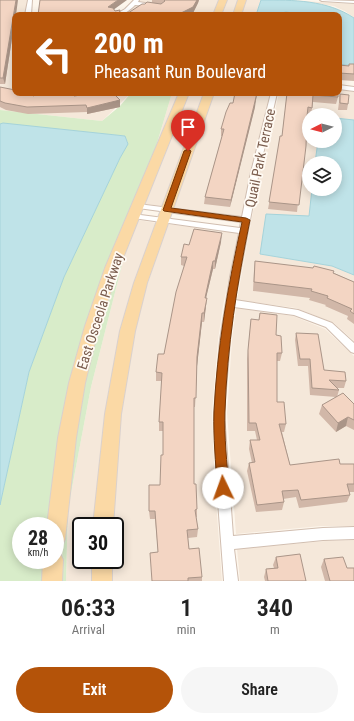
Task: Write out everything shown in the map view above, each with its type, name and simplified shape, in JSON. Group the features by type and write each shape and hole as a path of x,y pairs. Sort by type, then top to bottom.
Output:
{"main road":[{"path":"218,12 223,0"},
{"path":"238,12 242,0"},
{"name":"East Osceola Parkway","path":"58,517 67,438 77,383 92,326 112,268 183,96"},
{"path":"104,517 107,456 115,393 135,304 208,96"},
{"path":"52,581 53,569"},
{"path":"102,569 102,581"}],"street":[{"path":"28,12 30,0"},
{"path":"322,0 354,2"},
{"path":"123,12 135,1 161,6"},
{"path":"342,87 354,89"},
{"name":"Quail Park Terrace","path":"231,581 219,413 225,340 230,303 255,172 273,96"},
{"path":"136,211 165,215 244,231"},
{"path":"136,211 165,215 246,220"},
{"path":"230,303 295,312 329,325 354,349"},
{"path":"228,543 323,534 354,533"}],"shaded area":[{"path":"2,0 27,0 25,12 12,12 12,96 128,96 102,121 0,110 0,8"},
{"path":"140,0 220,0 214,12 126,12 136,5 165,5 138,2"},
{"path":"226,0 239,0 234,12 221,12"},
{"path":"246,0 261,0 257,12 242,12"},
{"path":"285,0 354,4 354,18 345,11 334,6"},
{"path":"342,90 354,92 354,120 342,119 342,108 302,108 302,148 317,148 316,156 302,156 302,196 311,196 309,216 260,254 332,266 354,275 354,341 334,323 296,308 237,300 260,173 278,96 342,96"},
{"path":"171,96 179,96 151,163"},
{"path":"188,96 204,96 163,206 145,204"},
{"path":"212,96 269,96 250,172 242,216 173,207"},
{"path":"138,220 157,223 128,304 108,393 100,456 96,517 72,517 72,569 94,569 93,581 66,581 68,509 91,387 126,249"},
{"path":"167,224 238,233 223,306 218,340 212,413 215,488 222,581 111,581 111,569 124,569 124,517 113,517 122,393 141,304"},
{"path":"236,308 293,316 325,329 354,356 354,526 321,526 236,534 227,413 232,340"},
{"path":"354,540 354,581 240,581 237,549 325,541"}],"green space":[{"path":"128,96 171,96 151,163 59,437 49,517 12,517 12,569 44,569 43,581 0,581 0,505 29,372 64,277 128,143 125,136 0,124 0,110 102,121 120,106"},
{"path":"126,249 91,387 68,509 66,581 61,581 62,569 64,569 64,528 67,496 79,412 88,371 111,289"}],"water":[{"path":"261,0 286,0 321,4 344,12 354,18 354,66 342,64 342,12 257,12"},
{"path":"342,119 354,120 354,275 332,266 260,254 266,214 309,216 311,196 342,196 342,156 316,156 317,148 342,148"},
{"path":"3,123 125,136 128,144 64,277 29,372 0,505 0,124"}],"building":[{"path":"0,0 16,0 14,12 12,12 12,24 3,78 0,78"},
{"path":"40,0 118,0 108,7 113,8 115,11 120,10 120,12 38,12"},
{"path":"164,0 197,0 193,7 183,12 130,12 147,2 161,4 165,1"},
{"path":"349,64 354,64 354,74 342,73 342,65 349,66"},
{"path":"0,87 12,89 12,96 116,96 120,100 87,108 86,105 27,107 0,101"},
{"path":"342,94 349,95 348,104 340,103 340,96 342,96"},
{"path":"234,96 256,96 231,200 205,197 224,129 221,129 226,112 230,103 233,103"},
{"path":"287,96 313,96 312,108 302,108 302,148 306,148 305,156 302,156 302,180 299,205 269,202 280,136 282,136"},
{"path":"194,229 222,233 215,261 213,261 205,298 207,298 204,313 202,313 197,357 196,398 194,398 194,484 196,484 197,509 195,510 198,529 187,530 189,549 199,548 202,577 188,578 188,581 152,581 150,553 158,552 155,511 149,511 149,485 160,485 161,455 163,455 163,422 159,422 162,373 156,372 158,354 164,354 176,292 187,257 181,257 184,244 189,245"},
{"path":"255,261 313,268 314,266 334,271 333,273 354,282 354,314 350,311 352,309 327,298 328,296 311,291 312,289 254,282"},
{"path":"260,313 277,315 276,335 281,336 282,353 277,353 277,402 284,402 286,424 279,424 290,465 339,459 340,464 354,464 354,484 347,484 350,495 301,500 298,490 282,491 284,502 257,505 249,463 255,462 250,440 260,440 256,423 249,423 248,350 251,319 259,320"},
{"path":"296,333 318,334 324,370 345,372 346,381 329,380 339,390 312,388 310,359 300,359"},
{"path":"343,393 354,404 354,420 348,417 338,423 322,405"},
{"path":"300,554 306,581 268,581 266,569 278,568 276,557"},
{"path":"343,557 347,568 354,568 354,581 330,581 324,559"}],"route":[{"path":"188,151 167,210 246,220 234,277 225,340 219,413 223,488"}]}
